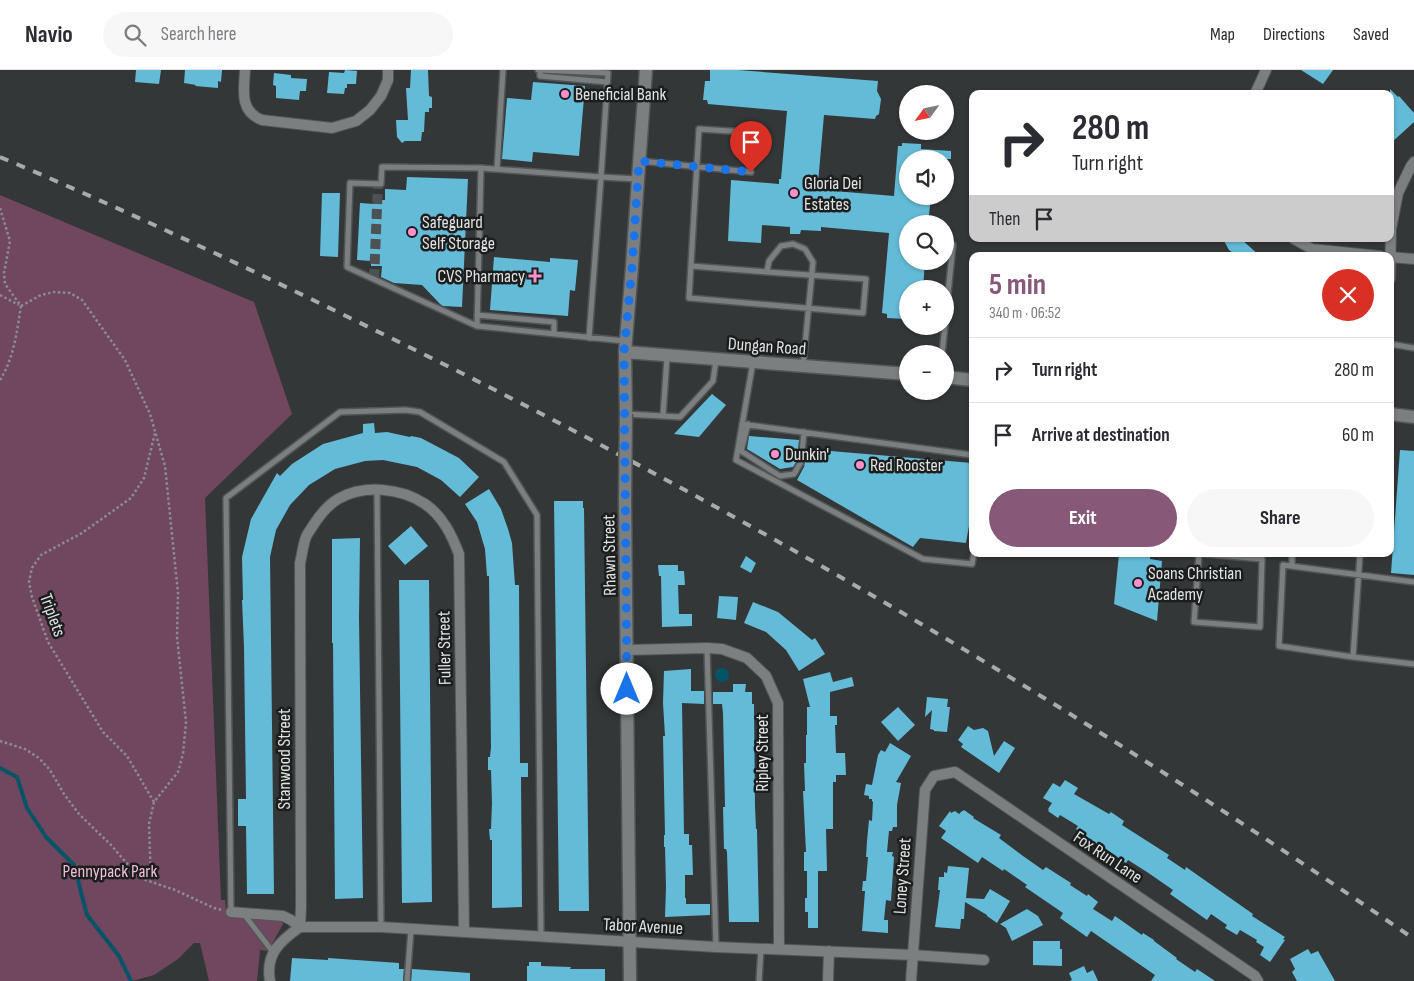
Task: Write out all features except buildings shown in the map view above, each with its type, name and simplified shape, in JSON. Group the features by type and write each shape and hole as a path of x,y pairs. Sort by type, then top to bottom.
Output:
{"main road":[{"name":"Rhawn Street","path":"630,981 625,347 646,70"},
{"name":"Dungan Road","path":"625,347 667,356 899,373"},
{"path":"954,378 969,380"},
{"path":"1394,414 1414,416"}],"street":[{"path":"245,70 244,92 246,106 252,116 262,120 332,128 356,121 370,110 381,96 388,80 388,70"},
{"path":"1257,90 1266,70"},
{"path":"1394,214 1398,193 1410,166 1414,162"},
{"path":"1299,242 1312,249 1341,252"},
{"path":"1394,257 1414,259"},
{"name":"Fuller Street","path":"313,526 321,514 338,500 358,491 377,490 403,493 427,505 444,522 452,535 459,554 464,932"},
{"name":"Stanwood Street","path":"300,927 300,563 306,536 313,526"},
{"name":"Ripley Street","path":"627,650 722,649 747,658 766,676 778,703 780,950"},
{"name":"Fox Run Lane","path":"934,776 955,772 1255,976 1258,981"},
{"name":"Loney Street","path":"911,981 925,790 934,776"},
{"path":"231,912 283,916 300,927 286,936 273,952 269,963 268,974 270,981"},
{"name":"Tabor Avenue","path":"300,927 381,927 716,947 913,955 984,960"},
{"path":"828,981 829,952"}],"lane":[{"path":"496,169 503,70"},
{"path":"589,338 608,73 539,70 540,76 607,82"},
{"path":"691,266 866,280 863,313 689,298 699,129 761,133"},
{"path":"639,161 751,172"},
{"path":"625,347 589,338 476,326 347,267 350,183 381,184 382,166 481,168 638,179"},
{"path":"476,326 481,168"},
{"path":"766,272 769,261 781,246 793,244 805,249 813,262 803,366"},
{"path":"477,315 554,322 554,334"},
{"path":"1394,345 1414,348"},
{"path":"663,416 667,356"},
{"path":"626,414 680,417 713,381 716,360"},
{"path":"753,362 736,460 923,559 972,564 973,557"},
{"path":"231,912 226,498 340,412 406,410 420,412 504,462 536,515 541,936"},
{"path":"742,424 969,455"},
{"path":"748,424 742,452 780,476 794,474 801,462 804,432"},
{"path":"377,490 381,927"},
{"path":"1199,557 1194,622 1260,627 1262,559 1239,557"},
{"path":"1292,557 1292,566"},
{"path":"1353,657 1360,557"},
{"path":"1414,582 1283,565 1279,646 1414,664"},
{"path":"707,648 716,947"},
{"path":"242,912 273,952"},
{"path":"407,981 411,930"},
{"path":"759,981 761,949"}],"path":[{"path":"0,208 10,241 4,273 4,284 21,306 15,343 6,370 0,380"},
{"path":"21,306 41,295 54,292 70,294 82,300 125,360 150,414 165,466 178,593 177,637 186,722 183,754 178,772 154,802 149,824 150,882"},
{"path":"0,295 21,306"},
{"name":"Triplets","path":"154,802 127,756 103,732 48,642 32,597 29,582 32,568 41,555 82,533 131,498 144,478 155,432"},
{"path":"0,741 25,749 40,758 79,814 107,841 136,874 150,882 175,890 214,908 231,912"}],"green space":[{"name":"Pennypack Park","path":"0,195 254,302 292,414 205,498 221,900 225,900 227,917 281,920 283,924 268,951 259,950 257,981 209,981 200,943 194,943 178,959 154,975 132,981 0,981"}],"water":[{"path":"719,668 725,668 729,675 725,682 719,682 715,678 715,672"}],"waterway":[{"path":"0,768 17,777 27,808 46,837 74,865 87,915 119,956 131,981"}],"tunnel":[{"path":"374,279 378,184"}],"railway":[{"path":"0,157 201,246 399,342 661,477 790,548 1044,698 1169,776 1292,856 1414,939"}],"place":[{"name":"Beneficial Bank","path":"565,94"},
{"name":"Gloria Dei Estates","path":"794,193"},
{"name":"Safeguard Self Storage","path":"412,232"},
{"name":"CVS Pharmacy","path":"535,276"},
{"name":"Dunkin'","path":"775,454"},
{"name":"Red Rooster","path":"860,465"},
{"name":"Soans Christian Academy","path":"1138,583"}],"route":[{"path":"627,689 624,352 639,161 751,172"}]}
